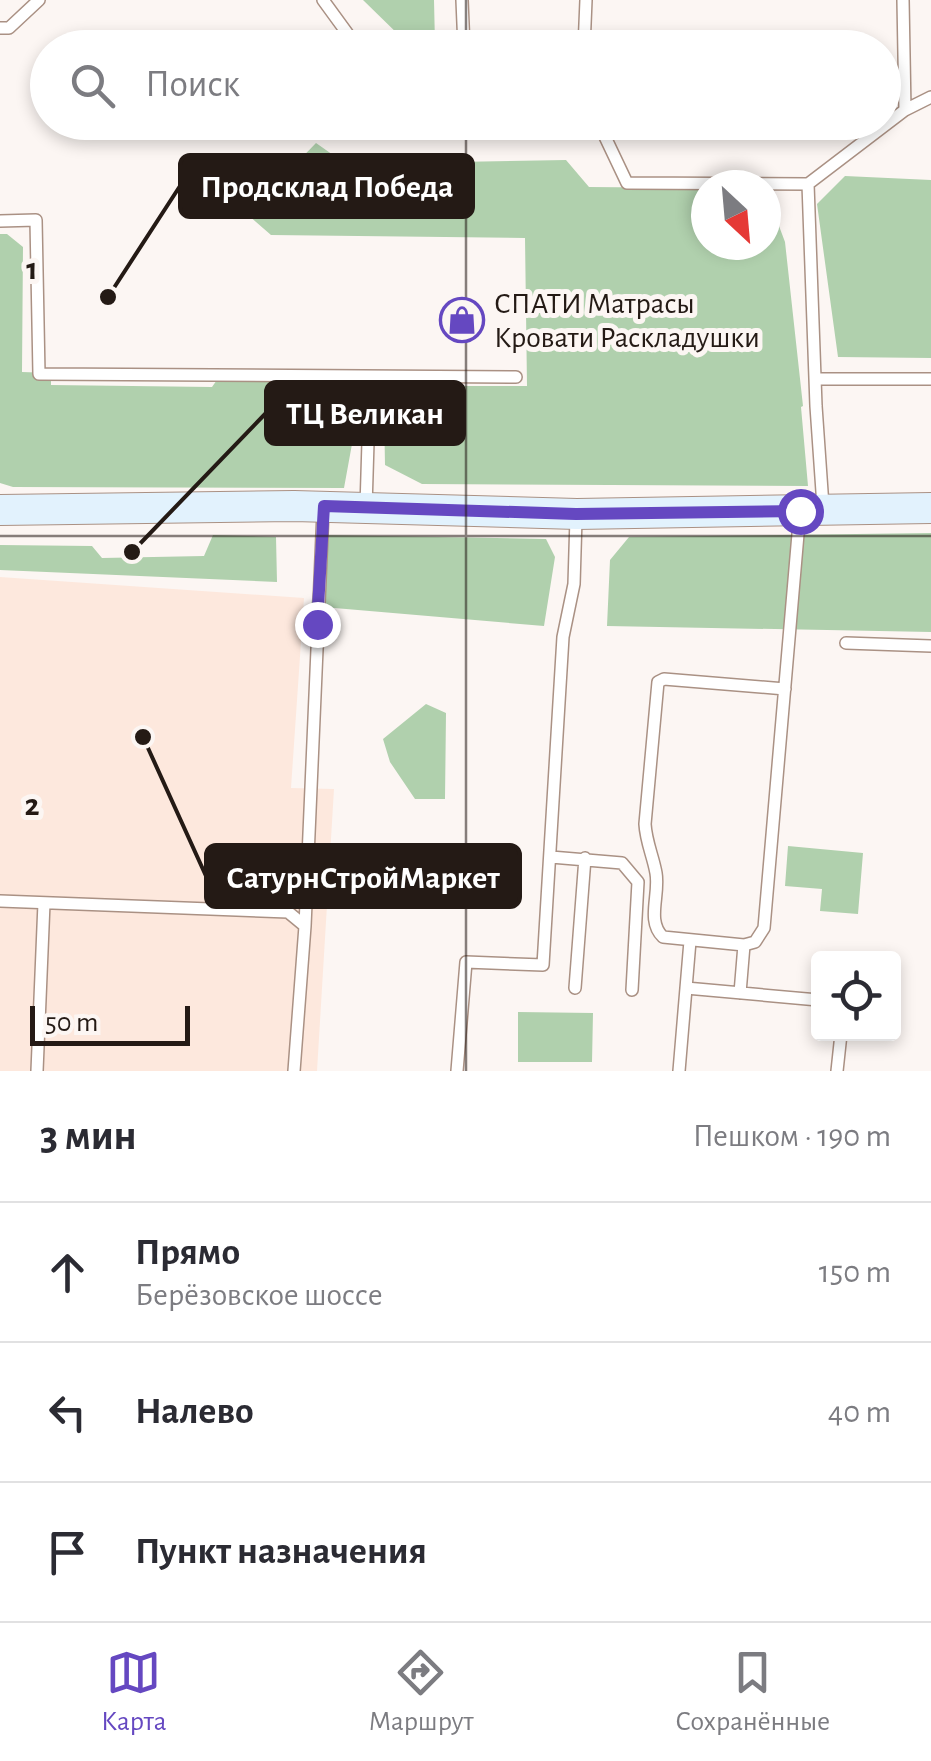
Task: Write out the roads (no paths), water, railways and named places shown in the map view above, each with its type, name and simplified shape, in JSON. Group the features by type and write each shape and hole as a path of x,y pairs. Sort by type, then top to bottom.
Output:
{"main road":[{"path":"0,510 324,506 576,514 931,508"}],"lane":[{"path":"0,28 9,28 39,0"},
{"path":"323,0 345,30"},
{"path":"462,0 463,30"},
{"path":"585,30 586,0"},
{"path":"903,0 905,110"},
{"path":"901,113 931,97"},
{"path":"607,140 627,183 808,184 866,140"},
{"path":"785,689 664,679 657,684 646,839 657,880 654,925 663,937 744,945 759,938 764,928 785,689 812,510 816,379 808,184"},
{"path":"0,220 36,220 38,374 516,377"},
{"path":"366,507 370,377"},
{"path":"816,379 931,379"},
{"path":"294,1071 305,926 324,506"},
{"path":"456,1071 466,962 543,965 563,637 574,584 576,514"},
{"path":"846,643 931,646"},
{"path":"551,856 622,863 638,882 632,990"},
{"path":"575,988 585,858"},
{"path":"0,900 288,912 305,926"},
{"path":"36,1071 44,903"},
{"path":"679,1071 690,941"},
{"path":"740,993 744,945"},
{"path":"686,988 811,999"},
{"path":"837,1071 839,1041"}],"place":[{"name":"Продсклад Победа","path":"108,297"},
{"name":"СПАТИ Матрасы Кровати Раскладушки","path":"462,320"},
{"name":"ТЦ Великан","path":"132,552"},
{"name":"СатурнСтройМаркет","path":"143,737"}]}
